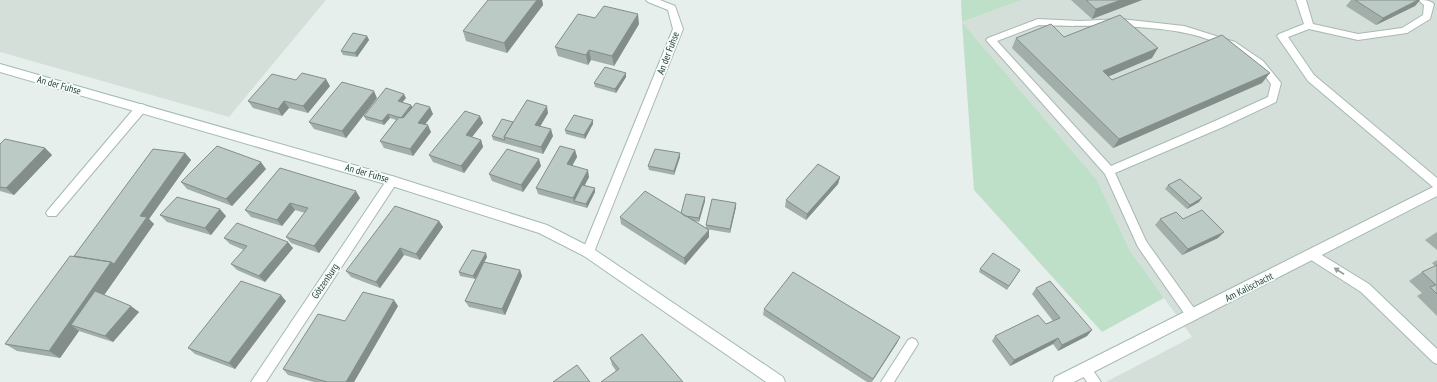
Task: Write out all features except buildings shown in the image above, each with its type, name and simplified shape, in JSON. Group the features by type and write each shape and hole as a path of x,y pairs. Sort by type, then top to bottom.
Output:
{"street":[{"name":"An der Fuhse","path":"0,68 392,181 543,229 588,252 778,382"},
{"name":"Götzenburg","path":"258,382 392,181"},
{"name":"Am Kalischacht","path":"1060,382 1437,190"}],"lane":[{"name":"An der Fuhse","path":"588,252 678,29 672,8 651,0"},
{"path":"1300,0 1309,26"},
{"path":"1423,0 1429,4 1427,17 1404,31 1358,37 1309,26 1282,36 1311,78 1437,184"},
{"path":"1110,171 1219,124 1272,99 1276,83 1260,62 1232,44 1184,29 1121,22 1080,24 1038,22 991,40 1110,171 1142,244 1192,315"},
{"path":"52,213 141,108"},
{"path":"1312,254 1365,288 1437,358"},
{"path":"888,382 912,344"},
{"path":"1085,370 1095,382"}],"shaded area":[{"path":"0,0 326,0 229,117 0,52"},
{"path":"1022,0 1437,0 1437,382 1106,382 1192,337 1130,251 1097,180 962,22"}],"green space":[{"path":"961,0 1022,0 962,22"},
{"path":"962,22 1097,180 1130,251 1164,298 1102,332 974,190"}]}
